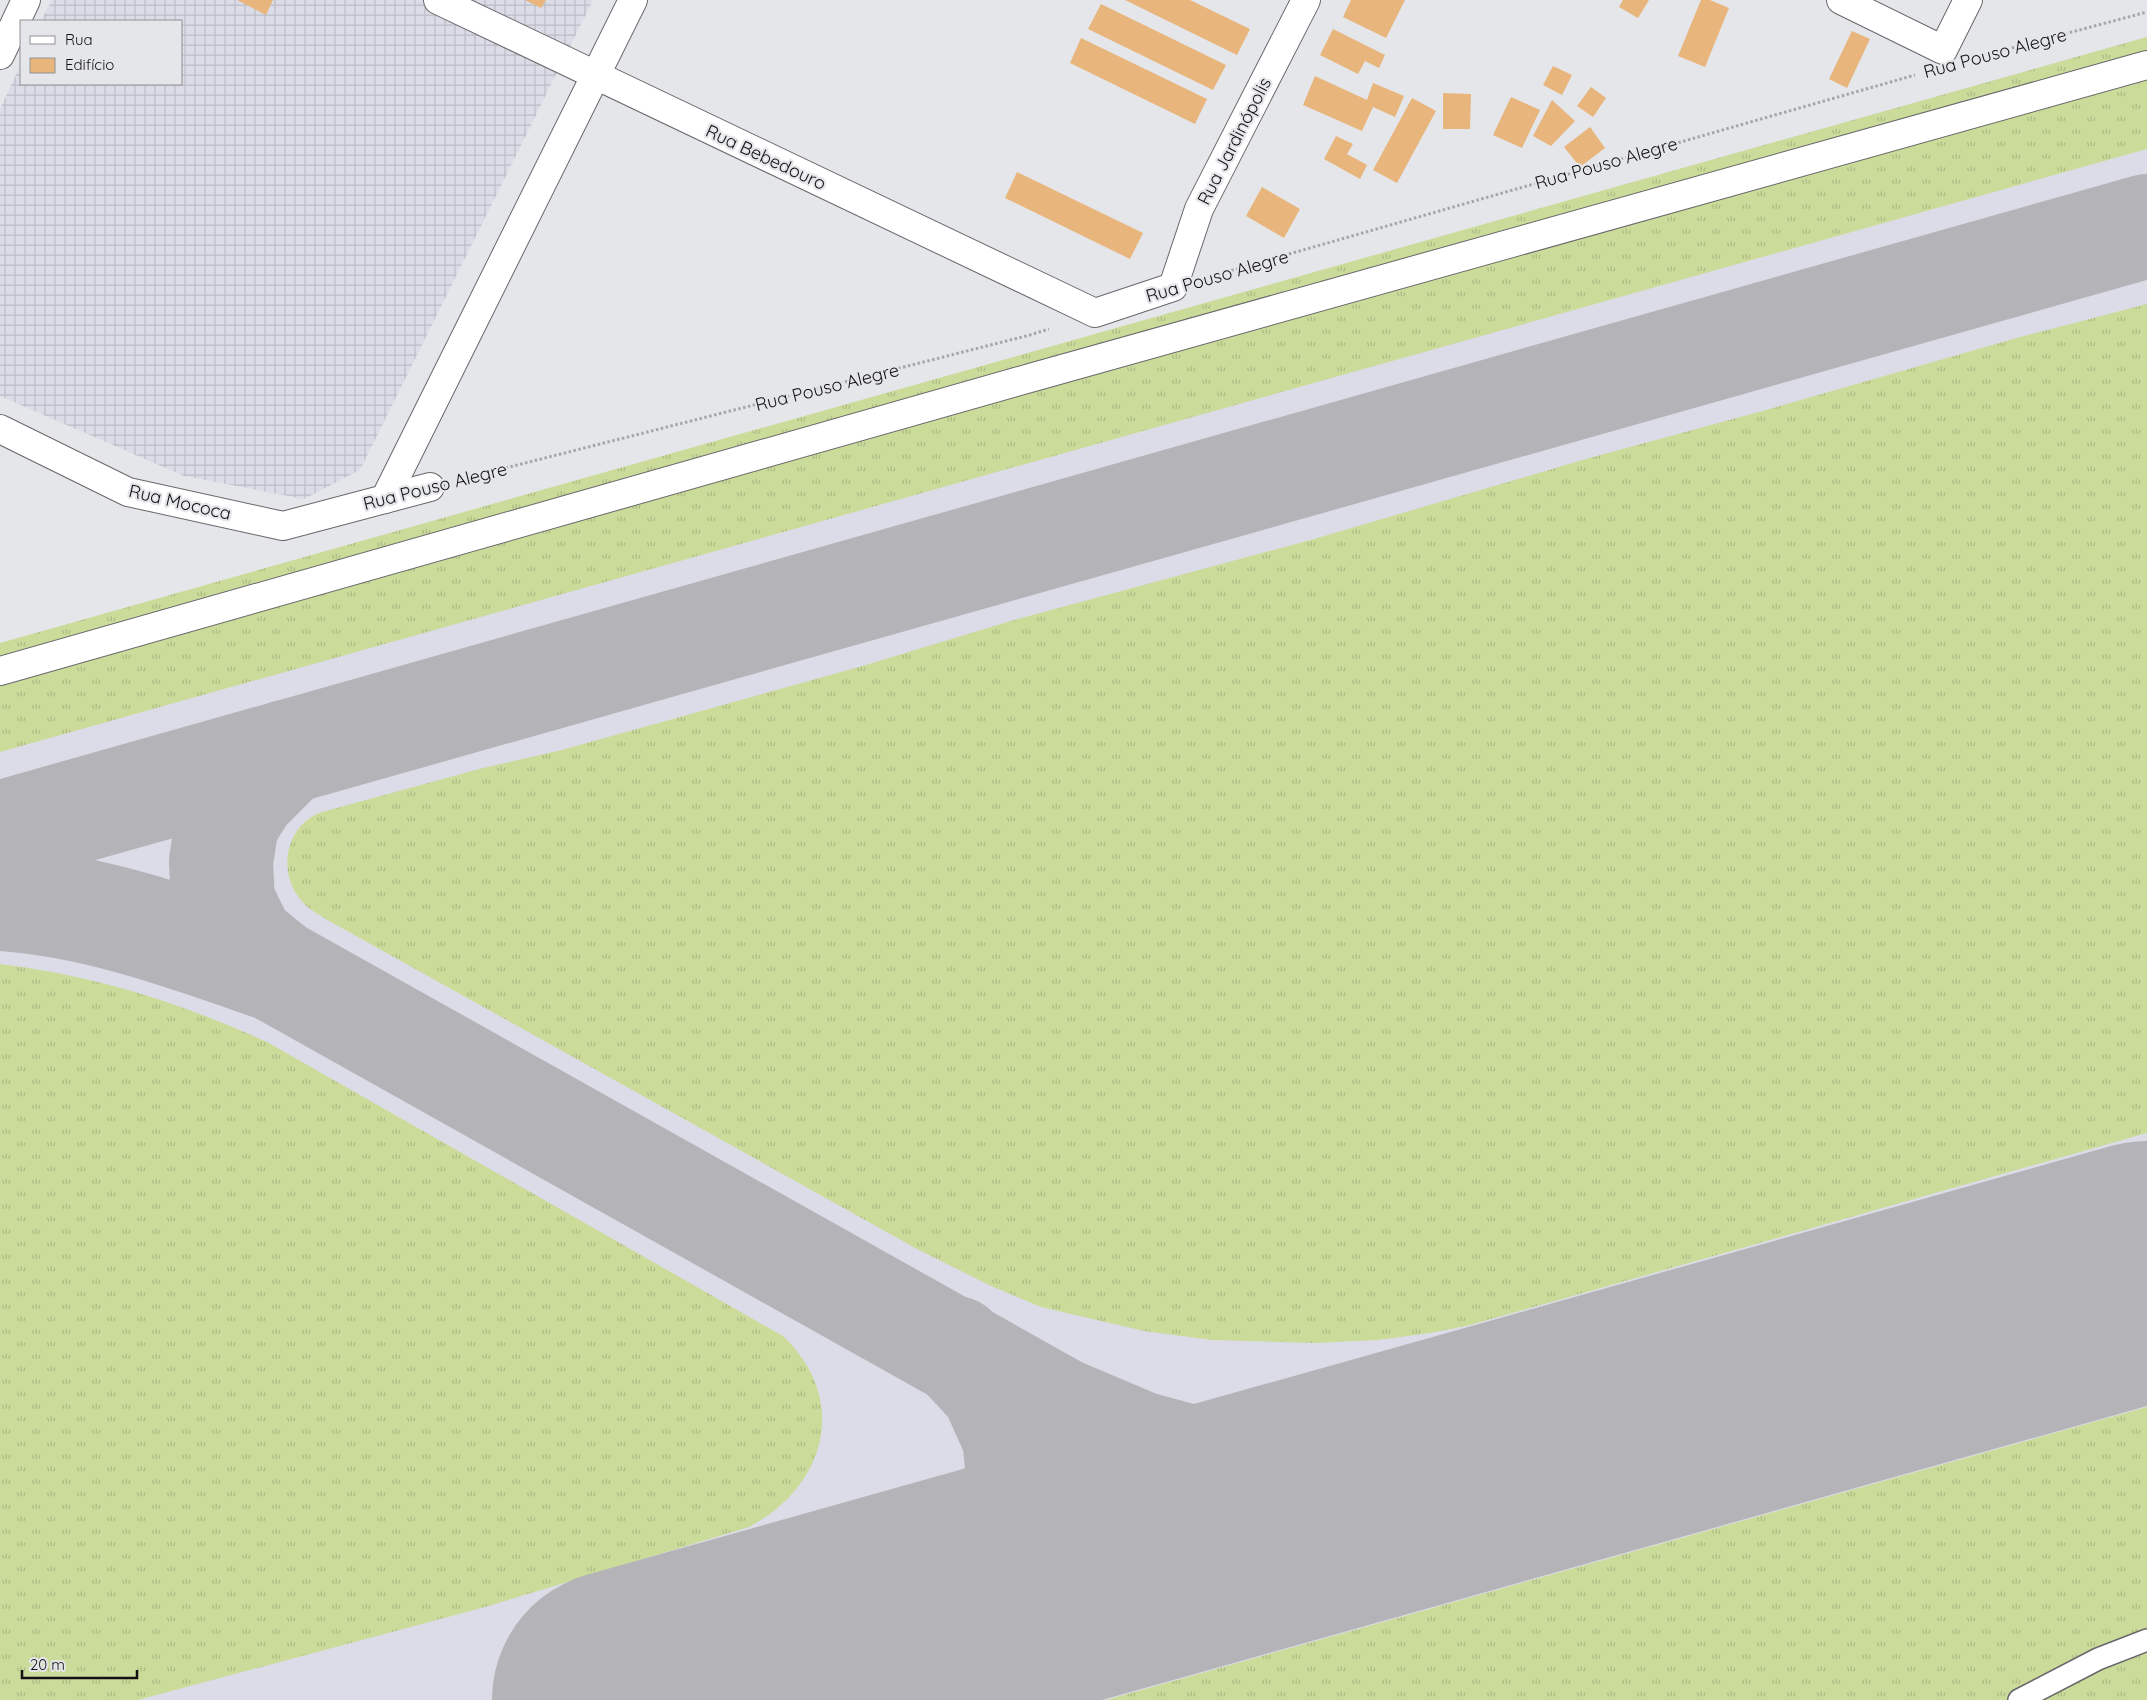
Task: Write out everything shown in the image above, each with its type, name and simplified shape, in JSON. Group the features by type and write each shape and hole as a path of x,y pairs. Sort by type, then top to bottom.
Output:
{"street":[{"path":"0,55 26,0"},
{"name":"Rua Bebedouro","path":"438,0 1095,313"},
{"path":"385,499 633,0"},
{"name":"Rua Jardinópolis","path":"1173,287 1199,209 1306,0"},
{"path":"1841,0 1943,50 1968,0"},
{"path":"0,671 1030,378 2147,65"},
{"name":"Rua Pouso Alegre","path":"1095,313 1173,287"},
{"name":"Rua Mococa","path":"0,429 128,492 283,526"},
{"name":"Rua Pouso Alegre","path":"283,526 430,487"}],"lane":[{"path":"2019,1700 2098,1658 2147,1640"}],"path":[{"name":"Rua Pouso Alegre","path":"1975,58 2147,12"},
{"name":"Rua Pouso Alegre","path":"1173,287 1918,74"},
{"name":"Rua Pouso Alegre","path":"430,487 1030,335 1095,313"}],"shaded area":[{"path":"52,0 593,0 360,470 304,499 184,476 0,396 0,109 20,66 20,85 182,85 182,20 42,20"},
{"path":"2147,37 2147,1700 0,1700 0,644"}],"green space":[{"path":"2147,37 2147,149 0,752 0,643"},
{"path":"2147,304 2147,1133 1466,1326 1378,1340 1315,1343 1212,1340 1144,1331 1041,1307 991,1286 917,1249 318,915 300,899 293,888 287,862 293,837 310,818 322,812 483,768 558,751 859,667 1014,620 1314,539 1586,459 1766,410 2020,337"},
{"path":"0,964 69,975 136,992 202,1015 267,1042 783,1336 804,1361 817,1387 822,1414 820,1440 811,1465 796,1489 775,1510 749,1527 485,1607 138,1700 0,1700"},
{"path":"2147,1407 2147,1700 1106,1700"}],"building":[{"path":"237,0 273,0 266,15"},
{"path":"525,0 546,0 541,8"},
{"path":"1125,0 1190,0 1250,29 1237,55"},
{"path":"1351,0 1405,0 1386,38 1343,17"},
{"path":"1623,0 1649,0 1638,18 1619,7"},
{"path":"1701,0 1710,0 1729,8 1705,67 1678,56"},
{"path":"1101,4 1226,65 1213,90 1088,29"},
{"path":"1333,29 1385,55 1379,68 1365,61 1358,74 1320,55"},
{"path":"1852,31 1870,39 1847,88 1829,79"},
{"path":"1081,38 1207,99 1195,124 1070,63"},
{"path":"1553,66 1572,75 1562,95 1543,85"},
{"path":"1315,76 1367,100 1373,83 1404,96 1395,117 1373,107 1362,131 1303,105"},
{"path":"1591,87 1606,98 1593,117 1577,106"},
{"path":"1443,93 1471,94 1470,129 1443,129"},
{"path":"1511,97 1540,110 1522,148 1493,135"},
{"path":"1412,98 1436,111 1397,183 1373,170"},
{"path":"1552,100 1575,121 1551,146 1533,136"},
{"path":"1590,127 1605,148 1580,167 1564,147"},
{"path":"1336,136 1353,144 1347,154 1367,165 1360,179 1324,159"},
{"path":"1017,172 1143,233 1130,259 1005,198"},
{"path":"1262,187 1300,209 1284,238 1246,216"}],"taxiway":[{"path":"0,833 2147,226"},
{"path":"276,970 243,943 223,902 221,862 227,822 245,793 286,752"},
{"path":"0,899 71,908 140,925 276,970 1061,1410 1139,1443 1231,1468 1381,1487"},
{"path":"934,1613 975,1580 1004,1538 1019,1485 1014,1437 992,1388 955,1348"}],"runway":[{"path":"622,1700 2147,1271"}]}
